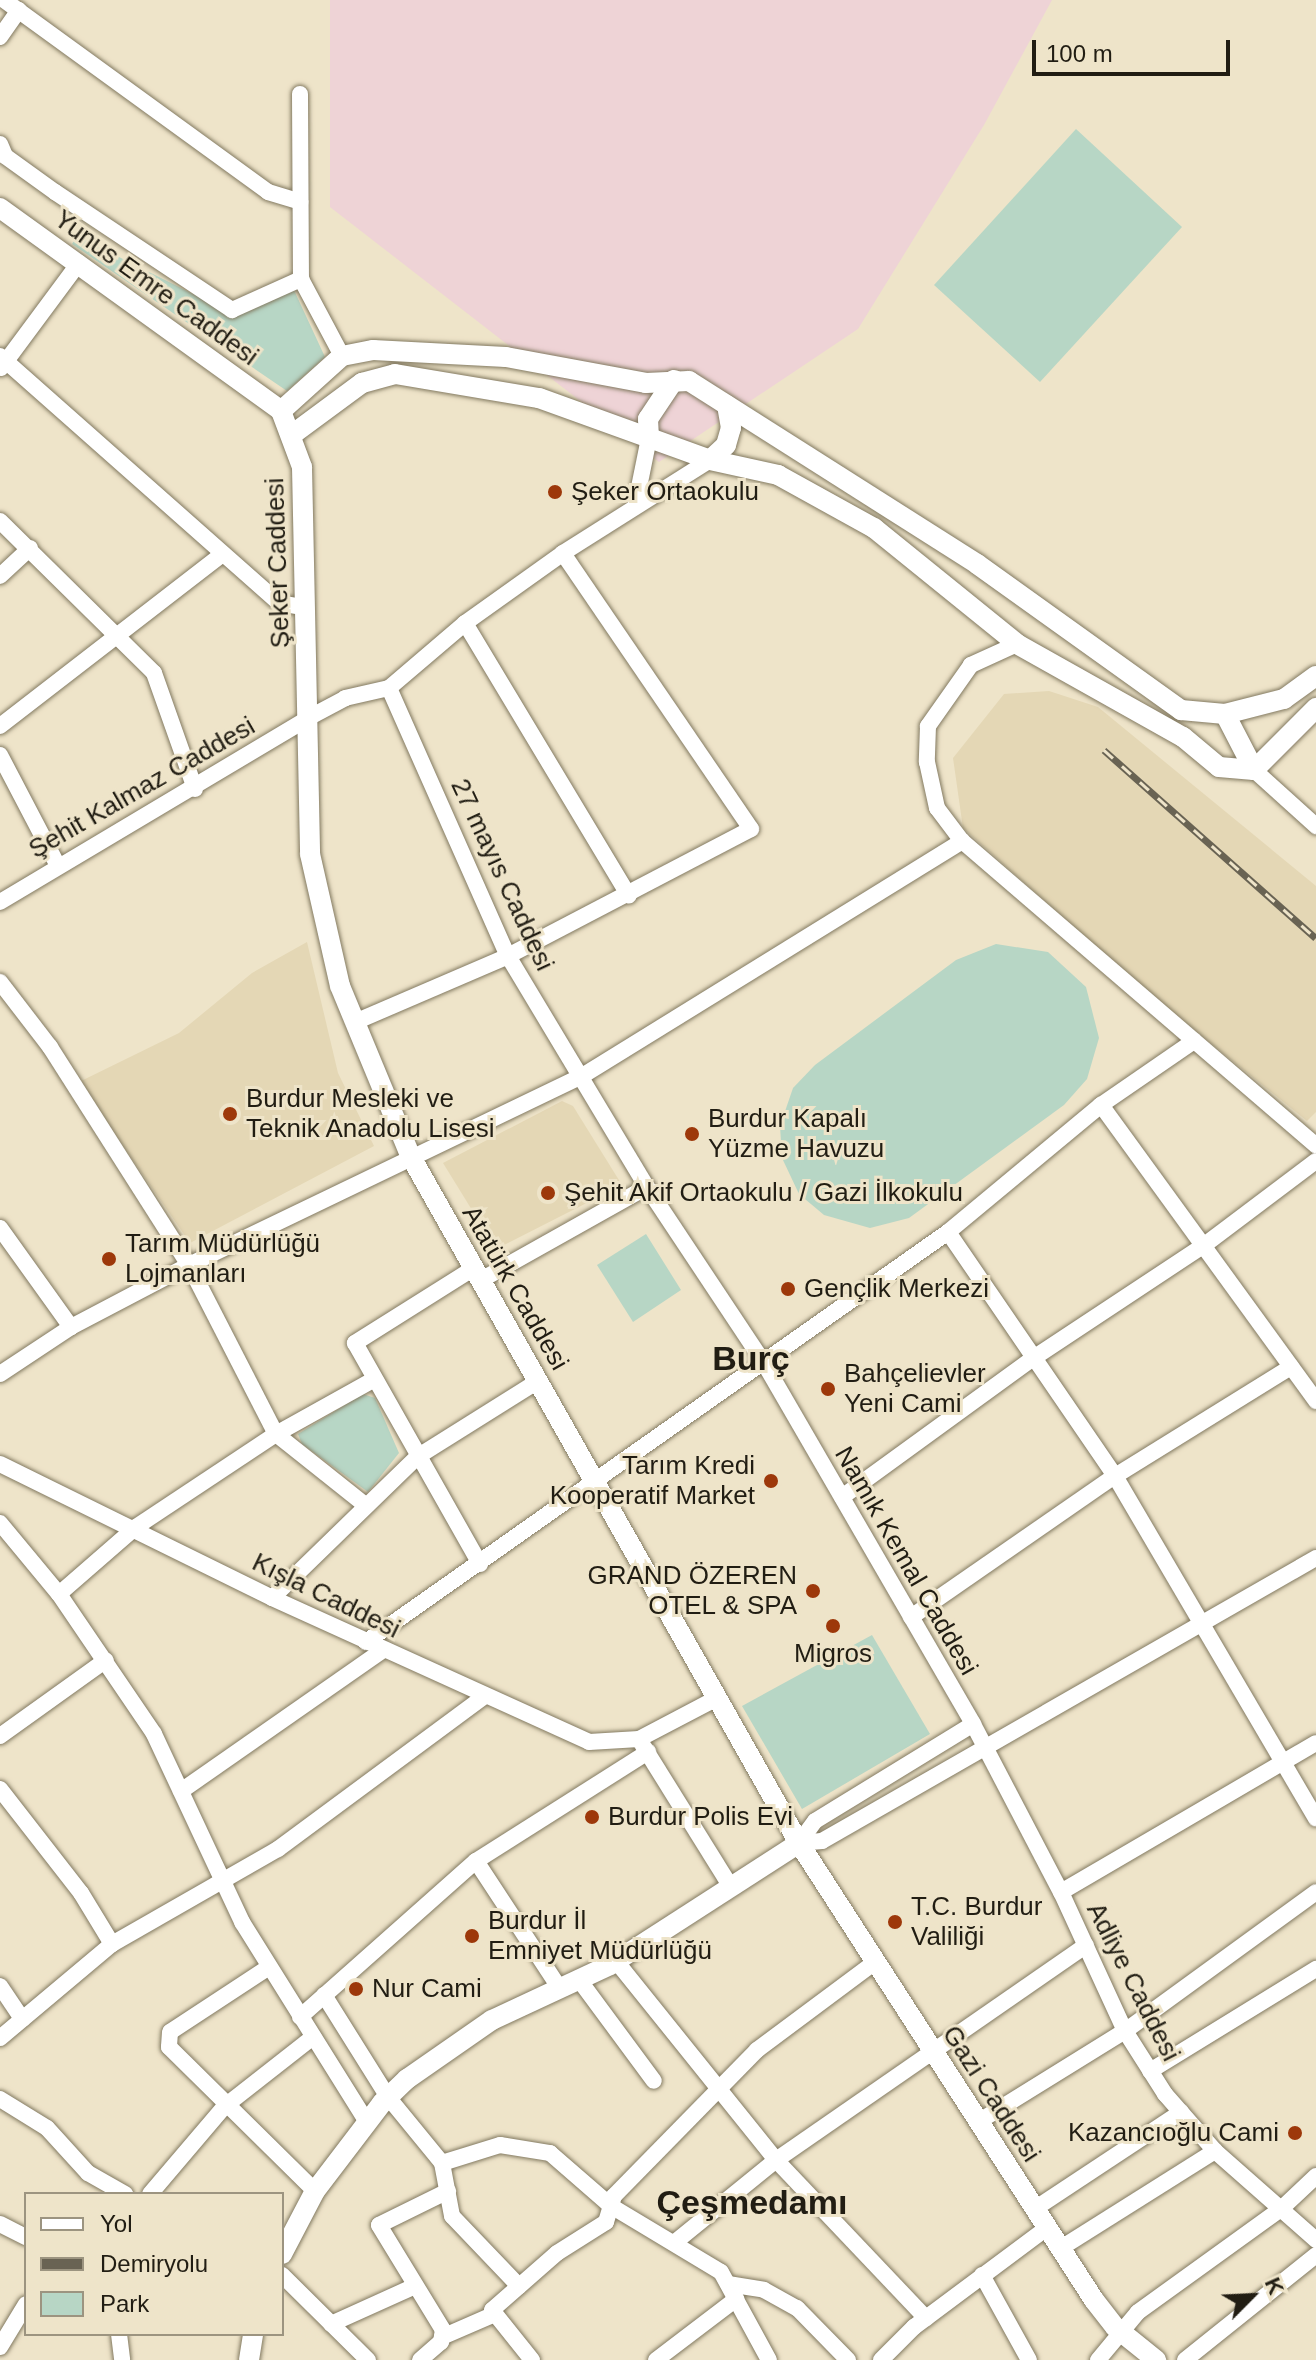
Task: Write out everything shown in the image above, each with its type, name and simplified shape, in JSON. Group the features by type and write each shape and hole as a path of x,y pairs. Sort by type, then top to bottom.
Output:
{"main road":[{"name":"Yunus Emre Caddesi","path":"0,208 281,411"},
{"path":"281,411 342,356 373,350 506,357 646,383 689,381 977,564 1181,710 1225,714 1284,699 1316,676"},
{"path":"293,434 362,383 395,374 539,398 710,460 778,475 874,528 1017,644 1183,737 1219,767 1254,770 1316,708"},
{"path":"649,438 648,419 674,380"},
{"path":"710,460 726,445 731,428 727,405"},
{"name":"Şeker Caddesi","path":"281,411 293,434 302,467 310,717"},
{"path":"1225,714 1254,770"},
{"name":"Atatürk Caddesi","path":"310,717 310,854 340,986 411,1157 799,1843"},
{"path":"284,2250 315,2191 388,2097 464,2037 616,1961 799,1843"},
{"name":"Gazi Caddesi","path":"799,1843 1061,2248 1120,2332 1156,2360"},
{"path":"249,2360 253,2336"}],"street":[{"path":"4,0 268,192 301,202"},
{"path":"0,37 19,10"},
{"path":"300,94 301,279 342,356"},
{"path":"0,144 5,156 55,192 232,310 301,279"},
{"path":"79,263 2,362 279,603 306,608"},
{"path":"636,502 649,438"},
{"path":"389,688 465,623 563,553 636,502 710,460"},
{"path":"0,521 119,635 154,673 195,789"},
{"path":"0,576 30,548"},
{"path":"355,1022 508,956 629,896 751,829 563,553"},
{"path":"0,726 221,555"},
{"path":"465,623 629,896"},
{"path":"1017,644 971,665 928,726 927,762 937,808 962,841 1316,1146"},
{"name":"Şehit Kalmaz Caddesi","path":"0,902 195,789 310,717 345,698 389,688"},
{"name":"27 mayıs Caddesi","path":"389,688 508,956 582,1076"},
{"path":"0,755 58,866"},
{"path":"1254,770 1316,826"},
{"path":"0,1374 71,1327 189,1265 582,1076 962,841"},
{"path":"0,982 50,1047 189,1265 276,1434 364,1504"},
{"path":"366,1642 948,1232 1101,1105 1194,1041"},
{"name":"Namık Kemal Caddesi","path":"582,1076 647,1187 764,1363 1009,1787"},
{"path":"1101,1105 1316,1401"},
{"path":"842,1497 1032,1359 1203,1246 1316,1161"},
{"path":"480,1564 355,1343 477,1274 647,1187"},
{"path":"0,1228 71,1327"},
{"path":"948,1232 1032,1359 1115,1476 1204,1622 1316,1818"},
{"path":"911,1617 1115,1476 1291,1367"},
{"path":"59,1594 136,1527 276,1434 375,1379"},
{"path":"272,1598 364,1504 417,1457 538,1381"},
{"name":"Kışla Caddesi","path":"0,1464 136,1527 272,1598 589,1742 644,1746"},
{"path":"0,1523 59,1594 154,1734 269,1967 367,2122"},
{"path":"799,1843 822,1841 1316,1558"},
{"path":"181,1791 383,1650"},
{"path":"0,1736 106,1660"},
{"path":"0,2038 112,1944 278,1849 485,1696"},
{"path":"300,2017 476,1861 717,1698"},
{"path":"799,1843 815,1821 973,1724"},
{"path":"1061,1892 1316,1743"},
{"path":"644,1746 731,1887"},
{"name":"Adliye Caddesi","path":"1009,1787 1125,2031 1150,2071 1215,2151 1316,2240"},
{"path":"0,1789 81,1893 112,1944"},
{"path":"476,1861 560,1989"},
{"path":"978,2122 1125,2031 1316,1892"},
{"path":"674,2243 776,2160 1086,1945"},
{"path":"616,1961 776,2160 926,2318"},
{"path":"532,2360 492,2310 557,2253 606,2222 614,2196 757,2050 875,1962"},
{"path":"269,1967 169,2036 171,2054 315,2191"},
{"path":"1150,2071 1316,1969"},
{"path":"580,1981 654,2081"},
{"path":"0,1986 22,2019"},
{"path":"324,1995 388,2097 442,2163 452,2216 519,2286"},
{"path":"152,2192 225,2106 313,2037"},
{"path":"0,2099 47,2128 88,2173 121,2192"},
{"path":"1036,2208 1181,2112"},
{"path":"442,2163 500,2145 550,2153 611,2206 721,2272 769,2360"},
{"path":"1061,2248 1215,2151"},
{"path":"1098,2360 1138,2312 1281,2209 1316,2176"},
{"path":"442,2337 443,2330 379,2225 448,2191"},
{"path":"0,2224 24,2236"},
{"path":"884,2359 926,2318 1048,2227"},
{"path":"1185,2360 1316,2255"},
{"path":"982,2275 1029,2360"},
{"path":"284,2277 368,2360"},
{"path":"331,2324 415,2286"},
{"path":"656,2360 732,2292 764,2290 797,2308 848,2360"},
{"path":"0,2347 24,2307"},
{"path":"420,2360 442,2337 495,2314"},
{"path":"119,2336 122,2360"}],"shaded area":[{"path":"330,0 1052,0 984,125 858,329 659,462 330,207"},
{"path":"1049,691 1098,707 1316,886 1316,1112 1307,1121 1140,986 963,828 953,758 1004,694"},
{"name":"Burdur Mesleki ve Teknik Anadolu Lisesi","path":"307,942 338,1073 374,1146 190,1243 79,1082 179,1033 252,973"},
{"path":"562,1101 573,1106 622,1185 496,1249 443,1163"}],"green space":[{"path":"1076,129 1182,227 1040,382 934,285"},
{"path":"77,236 231,313 293,288 325,357 287,391 72,244"},
{"path":"996,944 1048,952 1086,987 1099,1038 1087,1079 1064,1105 909,1218 870,1228 824,1215 799,1194 782,1158 780,1126 793,1088 815,1065 956,960"},
{"path":"646,1234 681,1290 633,1322 597,1265"},
{"path":"363,1394 375,1398 399,1453 368,1492 302,1444 298,1434"},
{"path":"872,1635 930,1734 802,1809 742,1706"}],"railway":[{"path":"1104,750 1316,938"}],"place":[{"name":"Şeker Ortaokulu","path":"555,492"},
{"name":"Burdur Mesleki ve Teknik Anadolu Lisesi","path":"230,1114"},
{"name":"Burdur Kapalı Yüzme Havuzu","path":"692,1134"},
{"name":"Şehit Akif Ortaokulu / Gazi İlkokulu","path":"548,1193"},
{"name":"Tarım Müdürlüğü Lojmanları","path":"109,1259"},
{"name":"Gençlik Merkezi","path":"788,1289"},
{"name":"Bahçelievler Yeni Cami","path":"828,1389"},
{"name":"Tarım Kredi Kooperatif Market","path":"771,1481"},
{"name":"GRAND ÖZEREN OTEL & SPA","path":"813,1591"},
{"name":"Migros","path":"833,1626"},
{"name":"Burdur Polis Evi","path":"592,1817"},
{"name":"T.C. Burdur Valiliği","path":"895,1922"},
{"name":"Burdur İl Emniyet Müdürlüğü","path":"472,1936"},
{"name":"Nur Cami","path":"356,1989"},
{"name":"Kazancıoğlu Cami","path":"1295,2133"}],"district":[{"name":"Burç","path":"751,1359"},
{"name":"Çeşmedamı","path":"752,2203"}]}
